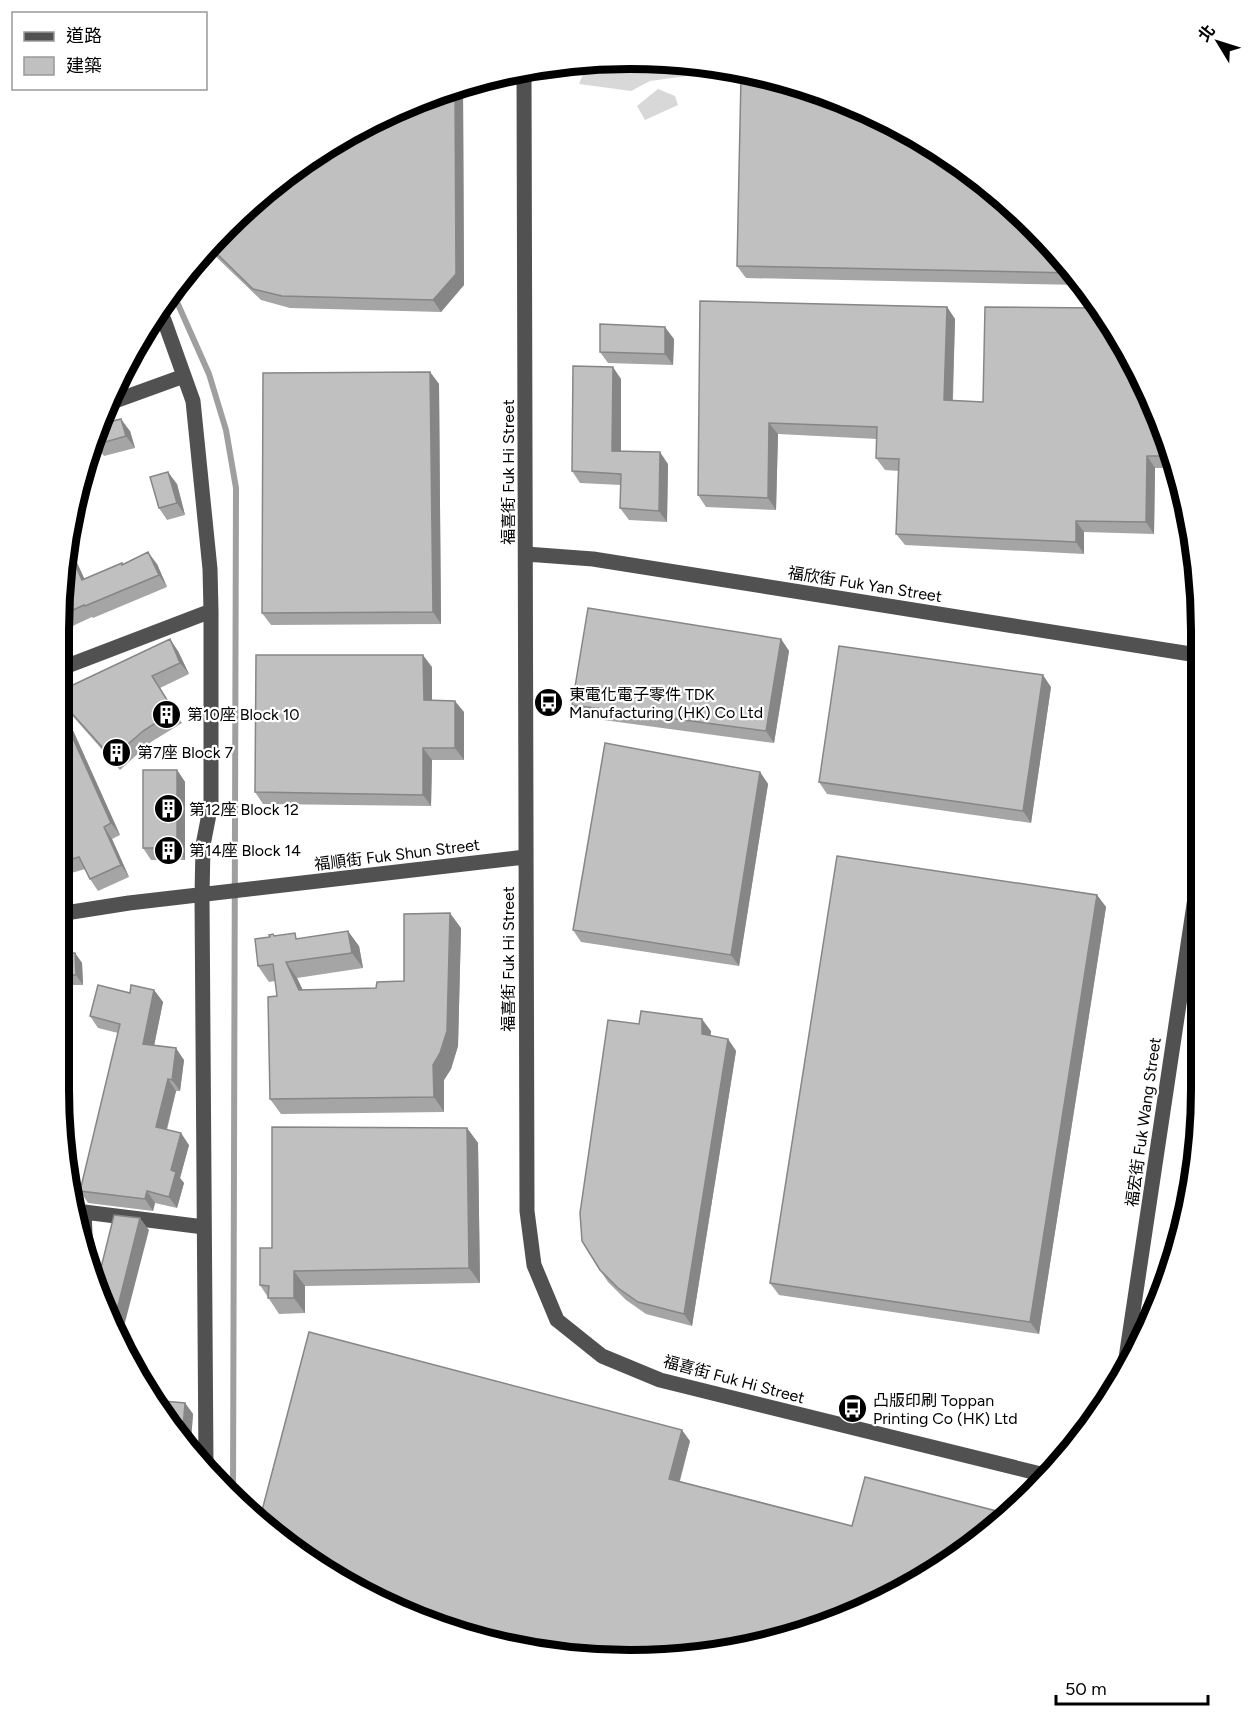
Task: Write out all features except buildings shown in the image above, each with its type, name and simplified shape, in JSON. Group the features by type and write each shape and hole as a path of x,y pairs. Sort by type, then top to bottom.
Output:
{"street":[{"name":"福喜街 Fuk Hi Street","path":"524,79 527,1211 534,1265 557,1320 602,1356 660,1380 1039,1473"},
{"path":"163,319 193,401 210,568 212,611 211,804 203,845 208,895 204,1227 206,1456"},
{"path":"119,400 184,376"},
{"name":"福欣街 Fuk Yan Street","path":"526,554 593,559 1191,654"},
{"path":"69,665 212,611"},
{"name":"福順街 Fuk Shun Street","path":"69,913 255,888 525,857"},
{"name":"福宏街 Fuk Wang Street","path":"1128,1348 1191,924"},
{"path":"83,1213 204,1227"}],"shaded area":[{"path":"593,70 667,70 695,73 650,81 631,91 579,84 584,71"},
{"path":"658,89 675,96 678,105 645,120 637,106"}],"waterway":[{"path":"176,300 209,374 226,430 236,488 233,1486"}],"place":[{"name":"東電化電子零件 TDK Manufacturing (HK) Co Ltd","path":"548,703"},
{"name":"第10座 Block 10","path":"166,714"},
{"name":"第7座 Block 7","path":"116,752"},
{"name":"第12座 Block 12","path":"168,809"},
{"name":"第14座 Block 14","path":"168,850"},
{"name":"凸版印刷 Toppan Printing Co (HK) Ltd","path":"852,1409"}]}
